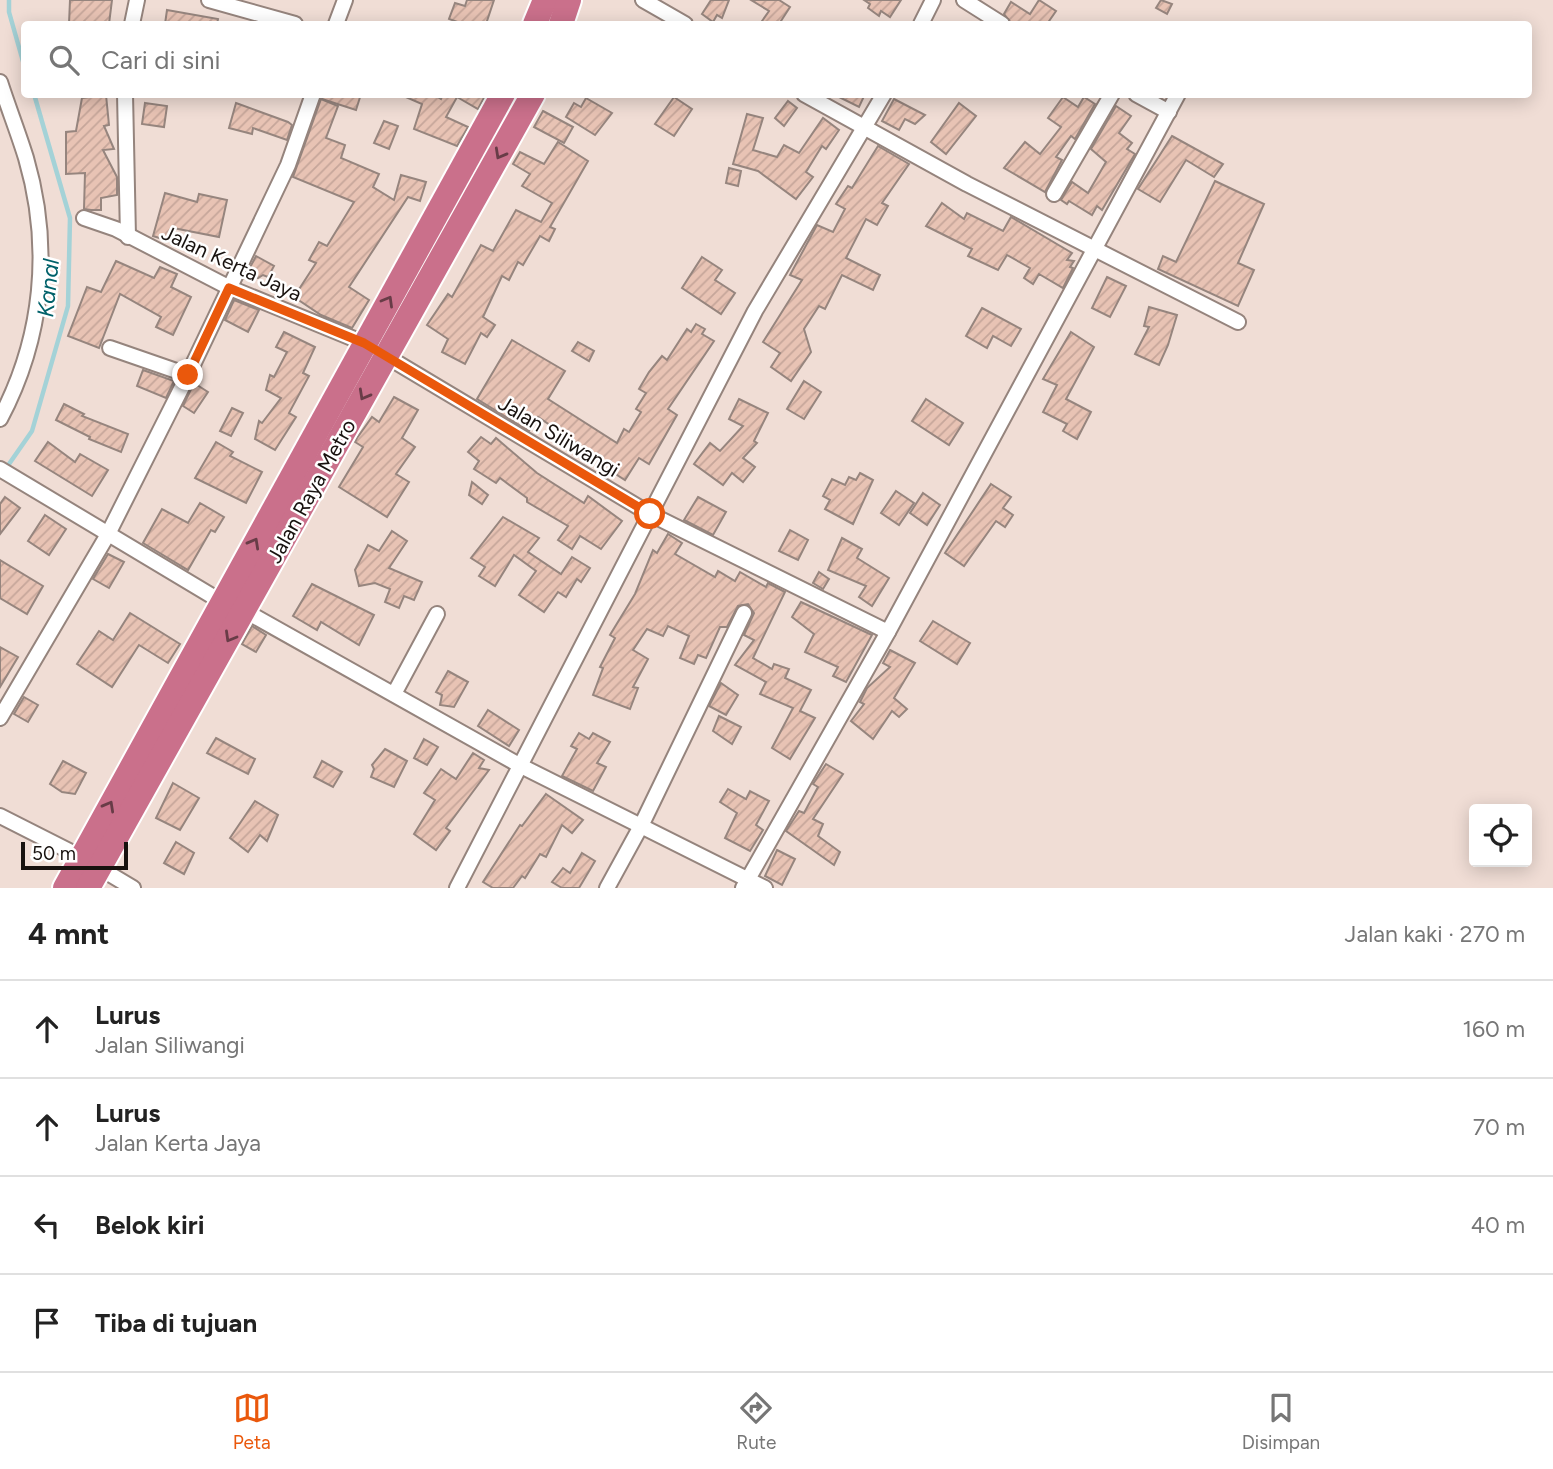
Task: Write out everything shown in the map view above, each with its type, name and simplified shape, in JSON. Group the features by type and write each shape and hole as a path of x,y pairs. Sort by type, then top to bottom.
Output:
{"highway":[{"path":"536,21 545,0"},
{"path":"562,21 569,0"},
{"path":"65,888 89,872 222,602 501,98"},
{"name":"Jalan Raya Metro","path":"89,872 245,611 531,98"}],"street":[{"path":"133,21 137,0"},
{"path":"209,0 284,21"},
{"path":"337,21 345,0"},
{"path":"643,0 680,21"},
{"path":"922,21 933,0"},
{"path":"964,0 997,21"},
{"path":"0,82 26,160 36,206 42,268 38,318 19,383 0,419"},
{"path":"125,98 128,237"},
{"path":"0,718 107,536 188,375 288,165 312,98"},
{"path":"811,98 866,130 1238,322"},
{"path":"457,888 755,311 866,130 882,98"},
{"path":"1054,194 1110,98"},
{"path":"1143,98 1169,112"},
{"path":"746,883 888,632 1176,98"},
{"name":"Jalan Kerta Jaya","path":"84,218 229,288 364,343"},
{"name":"Jalan Siliwangi","path":"364,343 650,514 888,632"},
{"path":"110,348 188,375"},
{"path":"0,469 107,536 222,602"},
{"path":"245,611 520,766 641,826 746,883 765,888"},
{"path":"607,888 641,826 744,613"},
{"path":"394,694 437,614"},
{"path":"0,816 89,872 133,888"}],"building":[{"path":"70,0 112,0 109,21 69,21"},
{"path":"467,0 494,0 487,21 449,19 455,3 465,6"},
{"path":"711,0 729,0 722,18 717,15 712,21 702,14"},
{"path":"751,0 779,0 790,7 781,21 762,21 769,11"},
{"path":"864,0 901,0 890,17 881,11 879,16 868,8 870,4"},
{"path":"1039,0 1056,11 1049,21 1010,21 1004,14 1011,2 1030,14"},
{"path":"1161,0 1172,4 1167,14 1156,8"},
{"path":"167,10 218,19 218,21 165,21"},
{"path":"82,98 106,98 109,125 104,126 114,149 103,150 117,177 117,195 101,198 101,210 84,209 85,173 66,174 66,132 76,131"},
{"path":"322,98 360,98 356,110"},
{"path":"408,98 456,98 446,117 468,127 457,146 414,129 422,104"},
{"path":"459,98 484,98 478,109"},
{"path":"586,98 612,113 595,135 566,117 574,103 581,107"},
{"path":"673,98 692,109 674,136 655,124"},
{"path":"841,98 863,98 859,107"},
{"path":"1062,98 1078,107 1083,98 1095,104 1075,139 1071,136 1056,157 1062,160 1045,192 1004,168 1025,142 1040,154 1061,127 1048,118"},
{"path":"321,99 338,106 326,138 345,145 341,158 379,174 373,187 394,200 401,175 426,182 420,201 408,197 349,287 369,300 352,328 321,315 294,297 316,263 309,260 319,242 327,246 354,202 293,177"},
{"path":"894,99 925,115 915,124 905,119 899,130 882,121"},
{"path":"788,101 797,108 784,126 775,118"},
{"path":"145,103 167,106 164,127 142,124"},
{"path":"236,103 288,122 292,125 287,140 253,128 252,134 229,128"},
{"path":"959,103 976,116 946,154 931,142"},
{"path":"1116,106 1131,116 1119,133 1132,143 1127,149 1135,154 1102,210 1097,206 1092,215 1069,201 1067,204 1061,200 1072,182 1088,193 1106,162 1091,149"},
{"path":"543,111 573,127 564,143 534,127"},
{"path":"747,114 763,118 753,150 777,157 784,145 799,153 823,118 839,130 826,149 822,146 806,172 813,177 796,199 758,171 733,164"},
{"path":"384,121 398,126 389,149 374,143"},
{"path":"1172,136 1223,164 1214,177 1186,160 1160,202 1138,189"},
{"path":"558,142 588,161 550,227 555,229 549,241 540,236 523,265 518,262 509,280 502,276 483,317 495,325 487,337 481,333 465,364 442,352 448,339 427,325 448,294 452,297 481,245 493,251 516,210 541,222 552,203 522,186 530,174 513,164 520,152 544,164"},
{"path":"878,146 909,164 882,203 888,206 877,225 866,219 846,258 880,275 873,290 842,275 825,309 819,306 804,329 811,352 791,381 771,367 780,353 763,342 802,280 790,275 817,225 833,232 845,209 836,204 848,186 852,188"},
{"path":"729,168 741,171 738,186 726,183"},
{"path":"1215,181 1264,204 1238,263 1254,270 1238,306 1158,269 1163,256 1176,262"},
{"path":"165,193 197,202 199,194 227,200 219,237 173,228 169,241 153,236"},
{"path":"942,203 964,219 967,213 1003,231 1011,217 1072,253 1067,260 1074,261 1070,267 1073,268 1063,288 1039,274 1033,284 1024,278 1030,268 1007,255 998,270 968,256 972,249 926,226"},
{"path":"256,256 274,266 268,277 263,275 258,278 247,273"},
{"path":"702,257 722,270 715,280 735,293 721,314 682,288"},
{"path":"116,261 154,278 160,267 177,274 171,287 191,297 173,335 156,327 161,317 120,294 99,348 68,336 87,287 101,292"},
{"path":"1107,277 1126,286 1110,317 1092,308"},
{"path":"234,300 259,310 248,332 225,320"},
{"path":"1149,307 1177,315 1159,365 1135,354 1149,327 1144,326"},
{"path":"982,308 1021,329 1011,346 993,336 987,348 966,336"},
{"path":"696,324 705,329 702,334 714,341 668,409 677,415 649,464 639,458 625,480 614,473 616,470 538,417 529,431 477,399 512,340 565,371 548,399 617,443 624,429 629,432 641,412 636,409 646,393 639,389 649,372 662,356 667,360 687,329 691,332"},
{"path":"284,332 315,347 303,373 309,376 289,413 296,417 275,450 255,439 259,421 262,423 281,398 266,390 270,375 274,377 287,352 276,347"},
{"path":"1071,332 1094,347 1066,399 1091,412 1077,439 1063,431 1067,424 1043,412 1057,385 1043,379"},
{"path":"578,342 594,351 589,361 572,351"},
{"path":"143,370 174,381 166,398 137,386"},
{"path":"804,381 821,392 804,419 787,409"},
{"path":"194,383 208,392 194,413 183,406"},
{"path":"394,397 418,410 402,438 415,447 396,474 409,482 387,517 339,487 363,447 355,442 357,438 372,417 379,422"},
{"path":"739,399 768,413 754,441 757,443 743,458 755,467 743,482 732,473 723,485 694,464 710,443 720,451 743,426 729,419"},
{"path":"926,399 963,423 949,445 912,421"},
{"path":"64,404 84,414 82,416 128,434 121,452 89,439 90,437 56,420"},
{"path":"232,408 243,413 231,436 220,431"},
{"path":"481,437 491,444 496,438 537,473 584,503 588,496 622,521 601,549 580,536 572,549 558,540 568,526 527,502 527,498 500,478 496,483 474,469 479,461 468,452"},
{"path":"48,442 75,462 80,454 108,470 92,496 35,461"},
{"path":"216,442 233,452 230,456 262,472 246,503 195,478"},
{"path":"860,473 873,480 853,524 825,509 830,500 823,496 832,479 845,485 849,477 856,480"},
{"path":"472,482 488,495 482,504 469,495"},
{"path":"991,484 1011,497 1003,508 1013,515 1005,527 996,521 964,566 945,553"},
{"path":"896,491 914,503 899,525 881,513"},
{"path":"923,493 940,505 927,525 910,513"},
{"path":"5,497 20,508 0,534 0,504"},
{"path":"698,497 726,512 713,535 684,520"},
{"path":"200,503 224,517 215,532 211,530 188,570 143,543 162,509 188,523"},
{"path":"45,515 66,529 49,555 28,541"},
{"path":"503,517 539,538 528,552 561,574 572,557 590,568 581,582 577,579 566,597 558,592 544,612 519,595 536,571 514,555 495,586 479,576 485,567 471,558"},
{"path":"790,530 808,540 798,560 779,551"},
{"path":"392,531 407,541 389,568 422,582 414,600 404,596 399,608 385,602 390,589 375,583 359,586 355,570 368,545 379,551"},
{"path":"668,534 682,543 675,554 715,577 718,571 735,581 740,572 766,587 768,583 785,592 753,658 772,669 774,664 789,669 785,678 811,690 800,711 815,718 790,759 772,748 793,708 760,694 766,682 735,665 754,640 744,635 754,613 748,604 738,606 727,627 720,627 706,658 698,655 694,664 680,658 689,636 668,626 663,636 647,629 633,650 648,659 633,687 638,688 630,709 593,695 603,668 600,667 615,638 610,635 635,594 653,550 657,553"},
{"path":"842,538 862,549 857,558 889,578 872,606 859,597 866,586 828,570"},
{"path":"108,554 124,562 109,588 93,579"},
{"path":"0,560 43,586 27,614 0,598"},
{"path":"819,572 829,579 823,589 813,583"},
{"path":"312,584 374,615 359,645 321,622 317,630 293,616"},
{"path":"801,602 872,635 846,682 833,676 838,667 805,652 814,634 792,617"},
{"path":"130,613 180,644 168,663 139,645 112,687 77,664 99,631 113,640"},
{"path":"933,621 970,643 957,664 920,641"},
{"path":"252,626 266,635 256,652 242,644"},
{"path":"0,647 18,657 0,687"},
{"path":"890,650 915,663 894,698 907,709 899,717 892,711 873,739 851,721 864,704 860,702 867,688 890,667 883,663"},
{"path":"448,671 468,682 454,707 440,705 442,695 436,692"},
{"path":"721,683 738,695 726,715 709,706"},
{"path":"24,697 38,705 28,722 14,714"},
{"path":"488,710 519,730 509,746 478,726"},
{"path":"719,716 741,727 732,744 713,731"},
{"path":"579,733 589,739 593,733 610,742 597,763 606,767 593,791 562,776 577,749 571,746"},
{"path":"216,738 255,759 248,774 207,753"},
{"path":"424,739 438,747 427,765 414,758"},
{"path":"385,749 407,761 394,787 371,777 374,769 372,765"},
{"path":"473,753 484,760 479,768 489,770 446,828 450,831 436,850 414,834 435,800 424,793 441,769 456,779"},
{"path":"63,761 86,773 75,794 62,792 50,784"},
{"path":"322,761 342,772 333,787 314,777"},
{"path":"826,764 843,774 813,819 823,824 818,836 840,852 834,865 786,831 799,811 804,813 818,787 813,784"},
{"path":"173,783 199,798 180,830 156,818"},
{"path":"728,789 746,799 750,791 769,801 756,825 763,830 750,851 725,838 737,813 720,802"},
{"path":"546,794 583,820 572,833 562,825 546,857 540,854 525,878 522,876 513,888 493,888 483,882 520,825 522,826"},
{"path":"255,801 278,815 267,841 260,835 248,852 230,838"},
{"path":"176,842 194,853 184,874 164,863"},
{"path":"777,850 795,859 782,885 765,876"},
{"path":"582,853 595,861 579,888 562,888 552,882 563,868 570,873"}],"waterway":[{"name":"Kanal","path":"9,0 9,12 21,54"},
{"name":"Kanal","path":"0,477 32,431 68,306 70,218 35,98"}],"route":[{"path":"188,375 229,288 364,343 650,514"}]}
